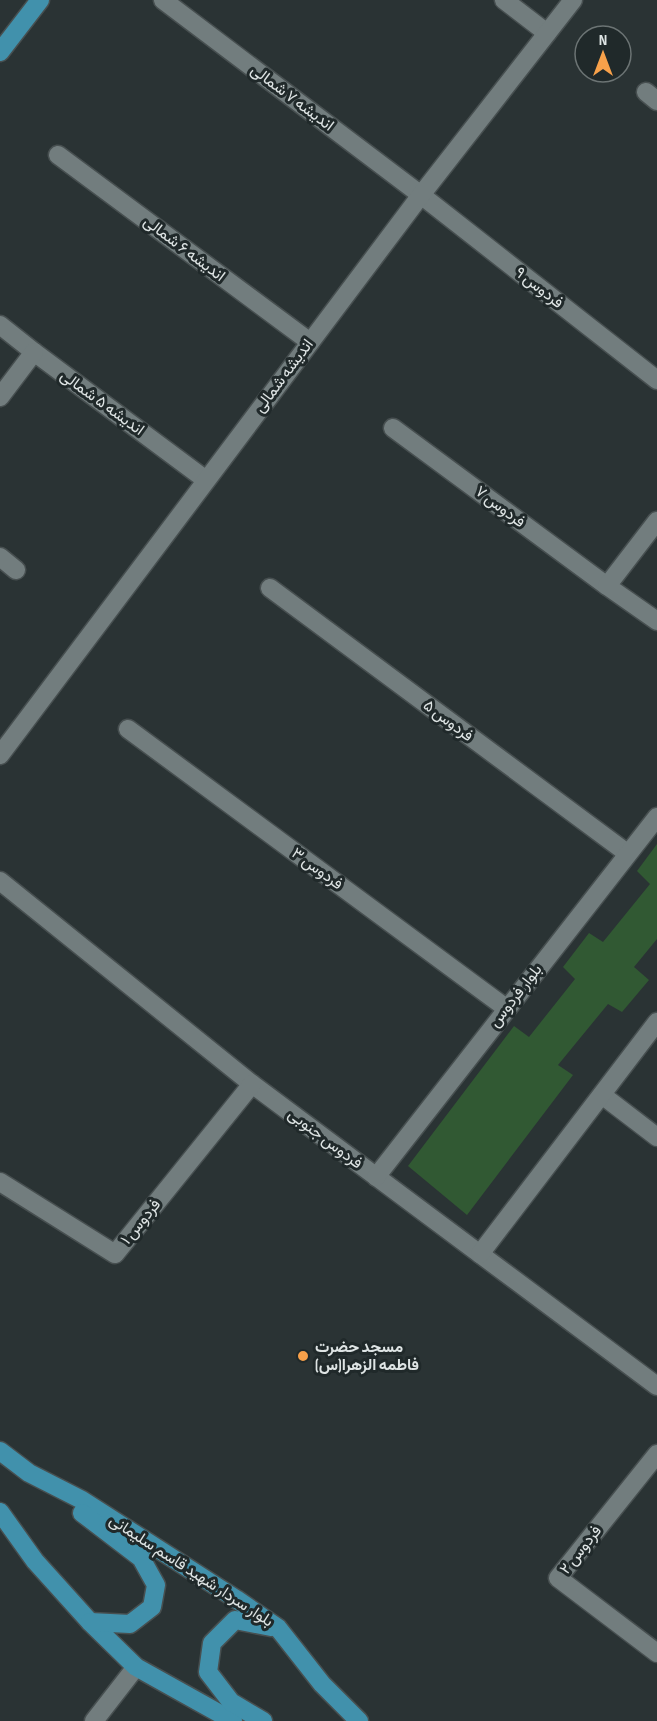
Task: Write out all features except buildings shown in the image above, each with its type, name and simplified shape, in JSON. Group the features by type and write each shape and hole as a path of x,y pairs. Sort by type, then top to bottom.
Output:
{"main road":[{"path":"0,52 40,0"},
{"name":"بلوار سردار شهید قاسم سلیمانی","path":"0,1451 29,1473 82,1500 278,1628 322,1684 358,1721"},
{"path":"29,1473 141,1558 156,1585 152,1607 130,1624 90,1622"},
{"path":"0,1512 35,1561 90,1622 136,1666 233,1721"},
{"path":"262,1721 231,1702 208,1672 212,1643 235,1620 278,1628"}],"street":[{"name":"اندیشه ۷ شمالی","path":"163,0 421,195"},
{"path":"504,0 547,33"},
{"name":"اندیشه شمالی","path":"0,755 421,195 573,0"},
{"name":"اندیشه ۶ شمالی","path":"58,155 310,342"},
{"name":"فردوس ۹","path":"421,195 657,380"},
{"name":"اندیشه ۵ شمالی","path":"0,325 206,480"},
{"path":"0,397 34,352"},
{"name":"فردوس ۷","path":"393,428 607,586"},
{"path":"657,521 607,586 657,621"},
{"path":"0,557 16,570"},
{"name":"فردوس ۵","path":"270,588 627,854"},
{"name":"فردوس ۳","path":"128,729 506,1008"},
{"name":"بلوار فردوس","path":"376,1177 657,817"},
{"name":"فردوس جنوبی","path":"0,881 252,1084 657,1386"},
{"path":"480,1254 657,1022"},
{"name":"فردوس ۱","path":"0,1182 115,1254 252,1084"},
{"path":"602,1095 657,1137"},
{"name":"فردوس ۲","path":"657,1454 558,1578 657,1653"},
{"path":"94,1721 136,1666"}],"green space":[{"path":"657,844 657,939 634,967 649,980 622,1012 608,1004 558,1065 573,1075 467,1215 408,1166 514,1026 529,1037 575,979 563,967 589,933 603,942 650,884 637,871"}],"place":[{"name":"مسجد حضرت فاطمه الزهرا(س)","path":"303,1356"}]}
